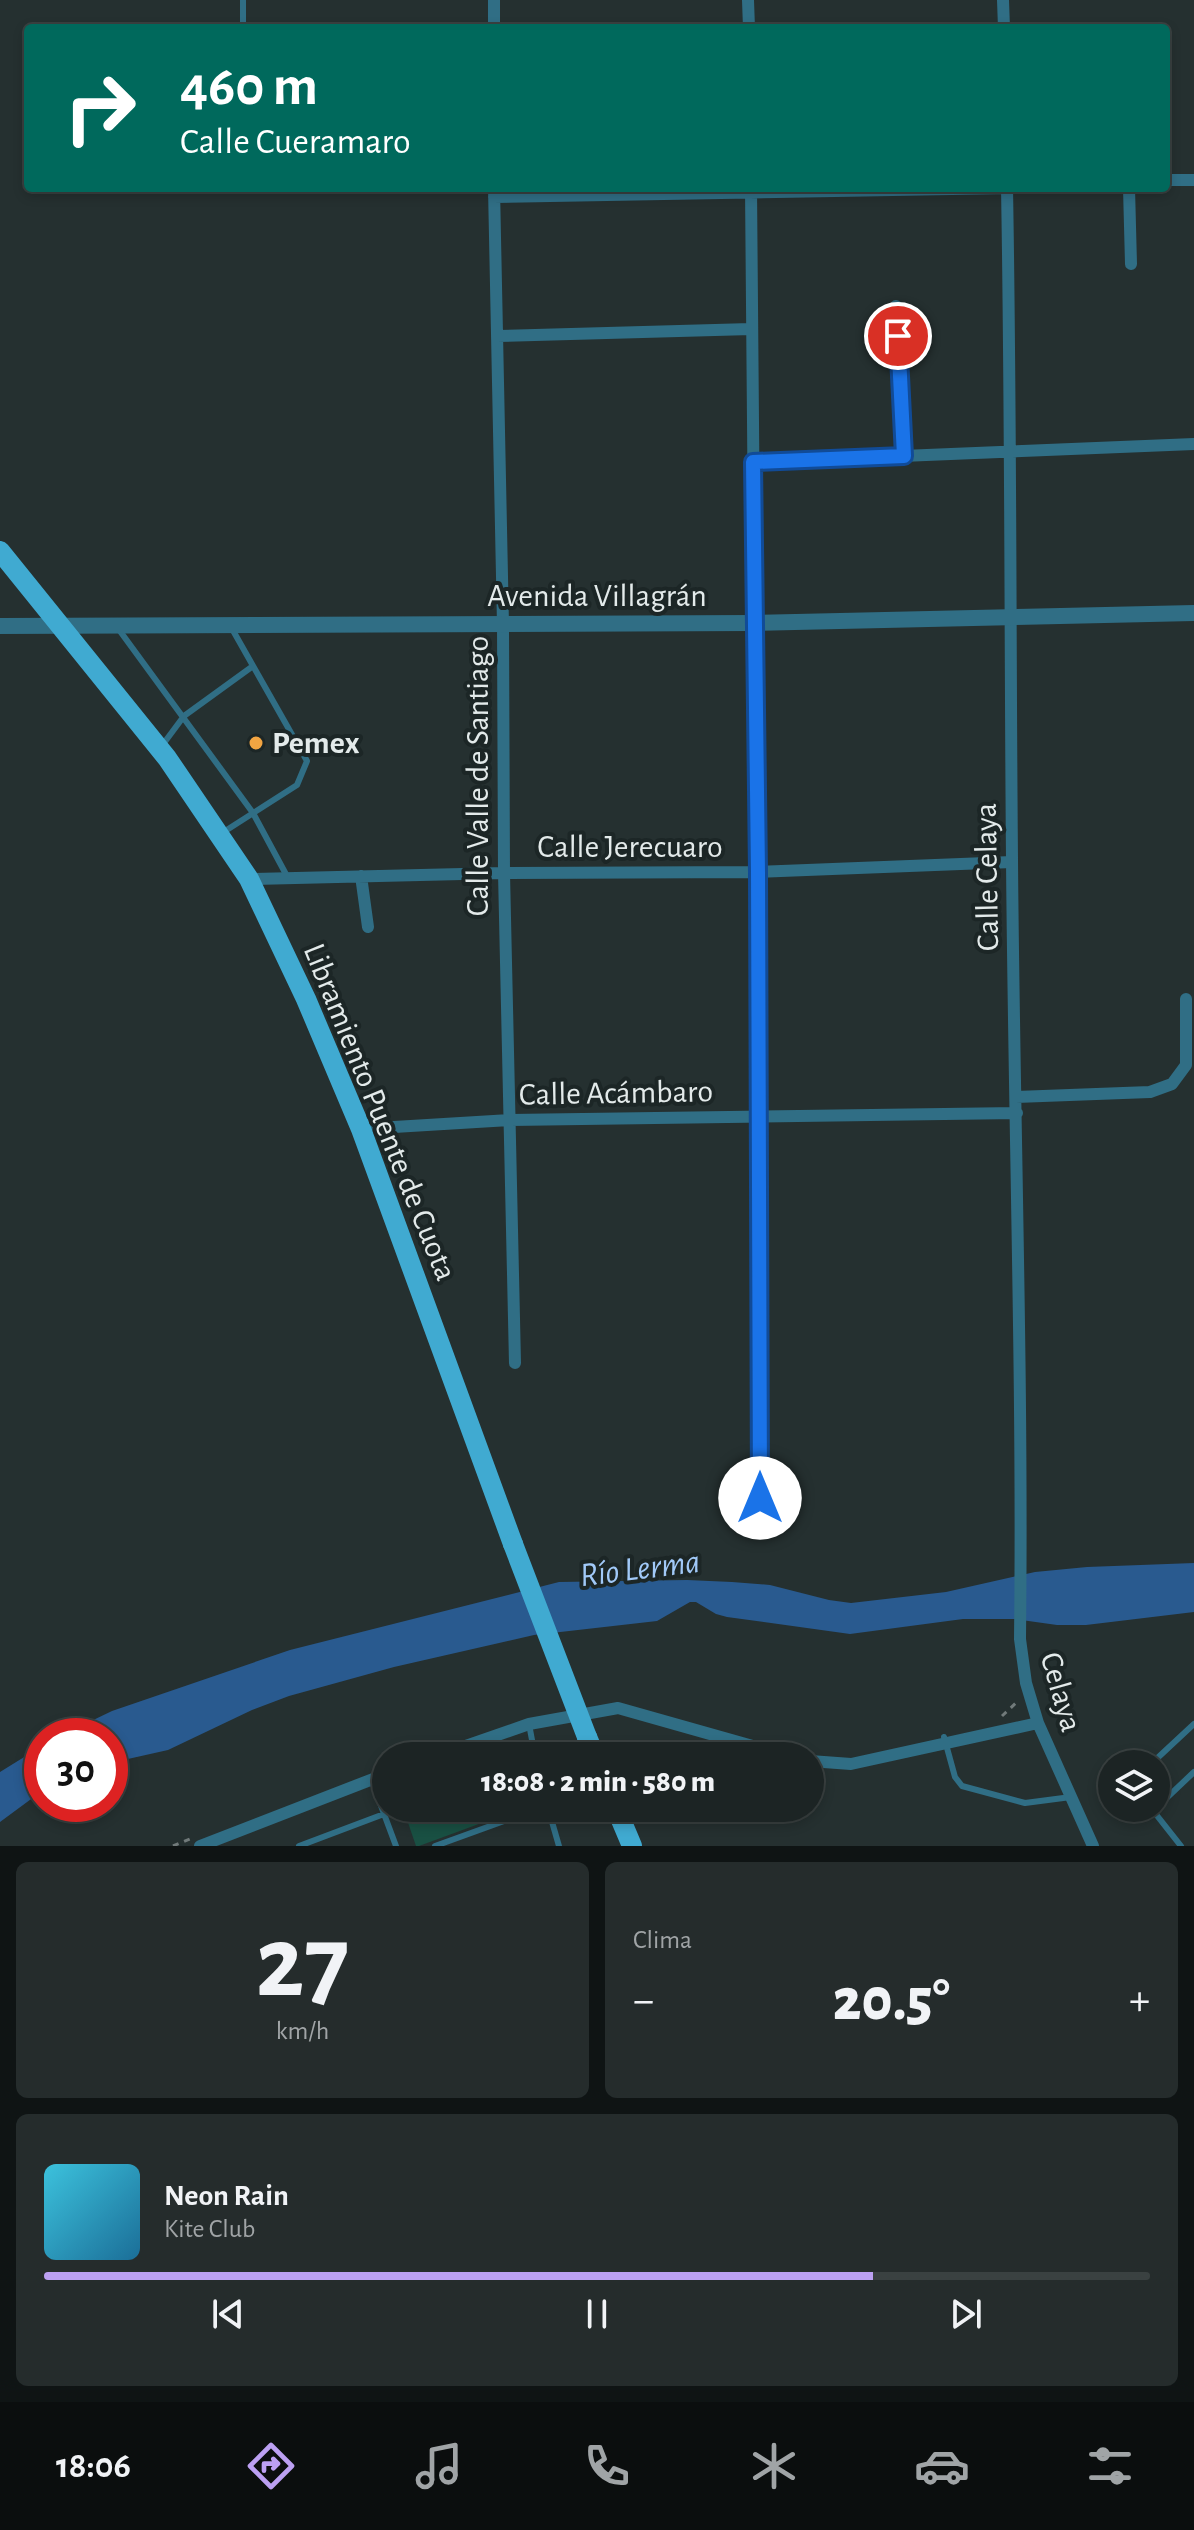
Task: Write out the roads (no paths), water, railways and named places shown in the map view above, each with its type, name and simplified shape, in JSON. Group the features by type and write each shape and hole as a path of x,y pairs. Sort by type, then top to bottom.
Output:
{"main road":[{"path":"0,551 0,578"},
{"name":"Libramiento Puente de Cuota","path":"0,551 160,748 249,879 306,999 361,1129 589,1742"},
{"path":"622,1822 632,1846"}],"street":[{"path":"494,0 494,24"},
{"path":"748,0 749,24"},
{"path":"1003,0 1004,24"},
{"path":"1170,180 1194,180"},
{"path":"494,192 624,192"},
{"name":"Calle Valle de Santiago","path":"494,192 515,1363"},
{"path":"751,192 760,1498"},
{"name":"Calle Celaya","path":"1008,192 1021,1565"},
{"path":"1129,192 1131,264"},
{"path":"896,306 904,456"},
{"path":"497,336 751,329"},
{"path":"753,462 1194,444"},
{"name":"Avenida Villagrán","path":"0,626 753,623 1194,613"},
{"name":"Calle Jerecuaro","path":"249,879 504,873 758,872 1012,862"},
{"path":"361,876 368,927"},
{"path":"1016,1097 1150,1092 1172,1084 1186,1065 1186,999"},
{"name":"Calle Acámbaro","path":"361,1129 510,1120 1017,1113"},
{"name":"Celaya","path":"1021,1565 1020,1639 1026,1683 1038,1723 1093,1846"},
{"path":"477,1742 529,1724 618,1708 738,1742"},
{"path":"824,1762 851,1764 944,1740 1038,1723"},
{"path":"200,1846 371,1779"}],"lane":[{"path":"243,0 243,24"},
{"path":"115,625 253,813 288,878"},
{"path":"219,835 297,785 307,761 230,625"},
{"path":"160,748 184,716 253,666"},
{"path":"529,1724 532,1742"},
{"path":"1166,1750 1194,1724"},
{"path":"944,1740 955,1777 962,1786 1025,1803 1071,1797"},
{"path":"1170,1794 1194,1772"},
{"path":"299,1846 372,1819"},
{"path":"387,1822 396,1846"},
{"path":"435,1846 501,1822"},
{"path":"552,1822 559,1846"},
{"path":"1163,1822 1181,1846"}],"water":[{"path":"1194,1563 1194,1612 1086,1625 1057,1625 1015,1619 963,1619 850,1634 727,1617 690,1602 657,1621 534,1635 394,1667 289,1696 168,1750 128,1759 128,1718 97,1718 290,1650 559,1582 732,1582 770,1585 851,1603 946,1592 1035,1572"},
{"path":"24,1757 24,1804 0,1822 0,1772"}],"place":[{"name":"Pemex","path":"256,743"}],"water label":[{"name":"Río Lerma","path":"640,1569"}]}
